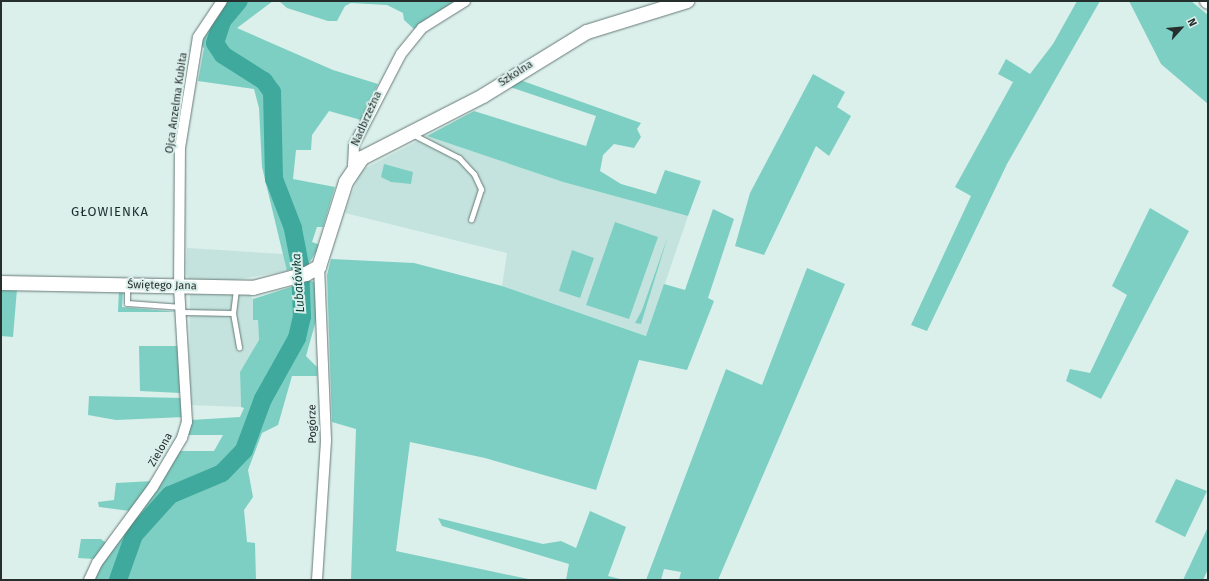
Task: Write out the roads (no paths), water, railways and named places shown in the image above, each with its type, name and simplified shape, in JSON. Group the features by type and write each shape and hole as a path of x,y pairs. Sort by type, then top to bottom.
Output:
{"street":[{"name":"Ojca Anzelma Kubita","path":"179,287 180,148 184,115 198,37 222,1"},
{"name":"Nadbrzeżna","path":"319,267 353,166 354,145 401,54 422,28 465,1"},
{"name":"Szkolna","path":"353,166 372,152 483,96 587,32 688,1"},
{"name":"Świętego Jana","path":"1,284 236,288 260,287 306,274 319,267"},
{"name":"Pogórze","path":"317,580 326,440 319,267"},
{"name":"Zielona","path":"89,580 97,563 153,487 182,438 187,422 182,309 179,287"}],"lane":[{"path":"410,133 459,158 474,174 481,189 471,219"},
{"path":"127,286 127,303 233,313"},
{"path":"236,288 233,313 239,347"}],"waterway":[{"name":"Lubatówka","path":"118,580 134,535 170,495 222,473 244,450 263,399 297,338 302,317 300,265 293,228 274,179 272,92 264,81 223,55 215,43 222,21 239,1"}],"district":[{"name":"GŁOWIENKA","path":"110,212"}]}
